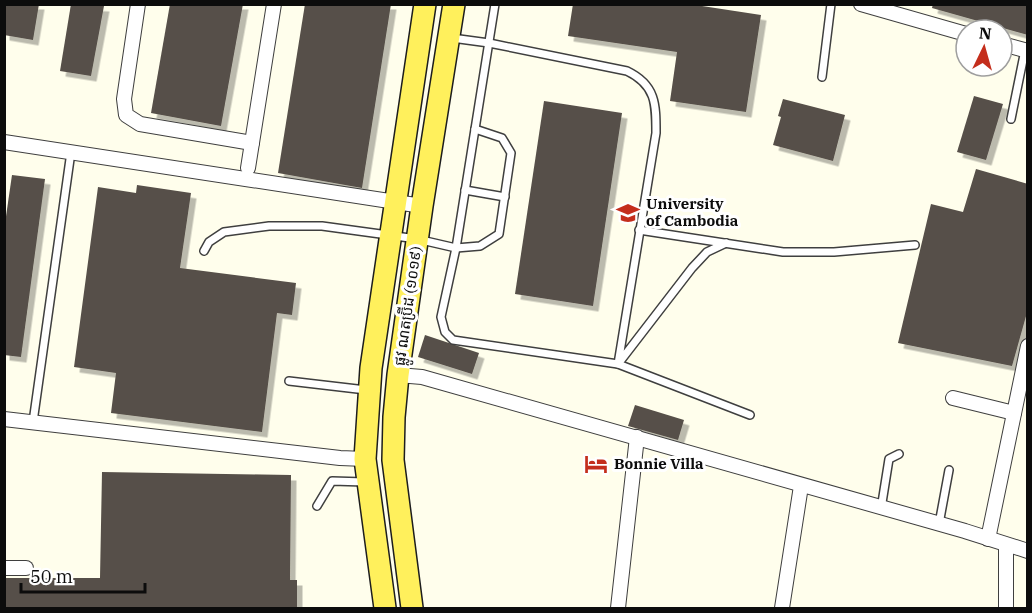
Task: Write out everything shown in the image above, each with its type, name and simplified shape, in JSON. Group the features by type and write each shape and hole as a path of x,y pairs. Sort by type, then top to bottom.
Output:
{"main road":[{"name":"ផ្លូវ ណតប្រ៊ីដ (១០១៩)","path":"385,609 365,459 368,390 425,4"},
{"name":"ផ្លូវ ណតប្រ៊ីដ (១០១៩)","path":"412,609 393,460 394,417 417,239 454,4"}],"street":[{"path":"138,4 124,99 126,115 140,124 252,143"},
{"path":"248,174 274,4"},
{"path":"861,4 954,31"},
{"path":"4,142 248,174 422,206"},
{"path":"988,539 1028,346"},
{"path":"398,375 422,377 637,437 1028,551"},
{"path":"953,398 1014,413"},
{"path":"4,419 365,459"},
{"path":"618,609 637,437"},
{"path":"782,609 801,486"},
{"path":"1006,545 1006,609"},
{"path":"4,568 26,568"}],"lane":[{"path":"495,4 456,248 441,317 445,332 453,340 618,364 750,415"},
{"path":"822,77 831,4"},
{"path":"448,38 489,43 627,71 637,76 651,90 656,111 656,133 618,364"},
{"path":"1011,119 1026,51"},
{"path":"204,251 209,243 224,232 269,226 322,226 417,239 456,248 480,246 499,234 511,153 502,138 475,129"},
{"path":"33,422 71,152"},
{"path":"465,190 505,197"},
{"path":"639,230 783,252 834,252 915,245"},
{"path":"618,364 692,268 707,252 726,243"},
{"path":"289,381 368,390"},
{"path":"881,509 889,459 899,454"},
{"path":"939,524 949,470"},
{"path":"317,506 332,481 368,482"}],"building":[{"path":"4,4 39,4 33,40 4,35"},
{"path":"71,4 104,6 91,76 60,71"},
{"path":"170,4 243,4 221,126 151,113"},
{"path":"305,4 391,4 362,188 278,173"},
{"path":"573,4 689,4 761,15 746,112 670,101 677,52 568,36"},
{"path":"933,4 1028,4 1028,35 1014,31 1014,18 968,18 932,8"},
{"path":"974,96 1003,104 986,160 957,152"},
{"path":"783,99 845,115 833,161 773,145 781,117 778,116"},
{"path":"544,101 622,113 593,306 515,294"},
{"path":"976,169 1028,184 1028,309 1012,366 898,343 931,204 963,212"},
{"path":"12,175 45,179 21,357 4,355 4,230"},
{"path":"137,185 191,193 180,268 296,283 292,315 277,313 262,432 111,413 116,373 74,367 98,187 136,193"},
{"path":"425,335 479,353 472,374 418,357"},
{"path":"635,405 684,420 678,440 628,426"},
{"path":"102,472 291,475 290,580 297,580 297,609 4,609 4,578 100,578"}],"place":[{"name":"University of Cambodia","path":"628,213"},
{"name":"Bonnie Villa","path":"596,464"}]}
